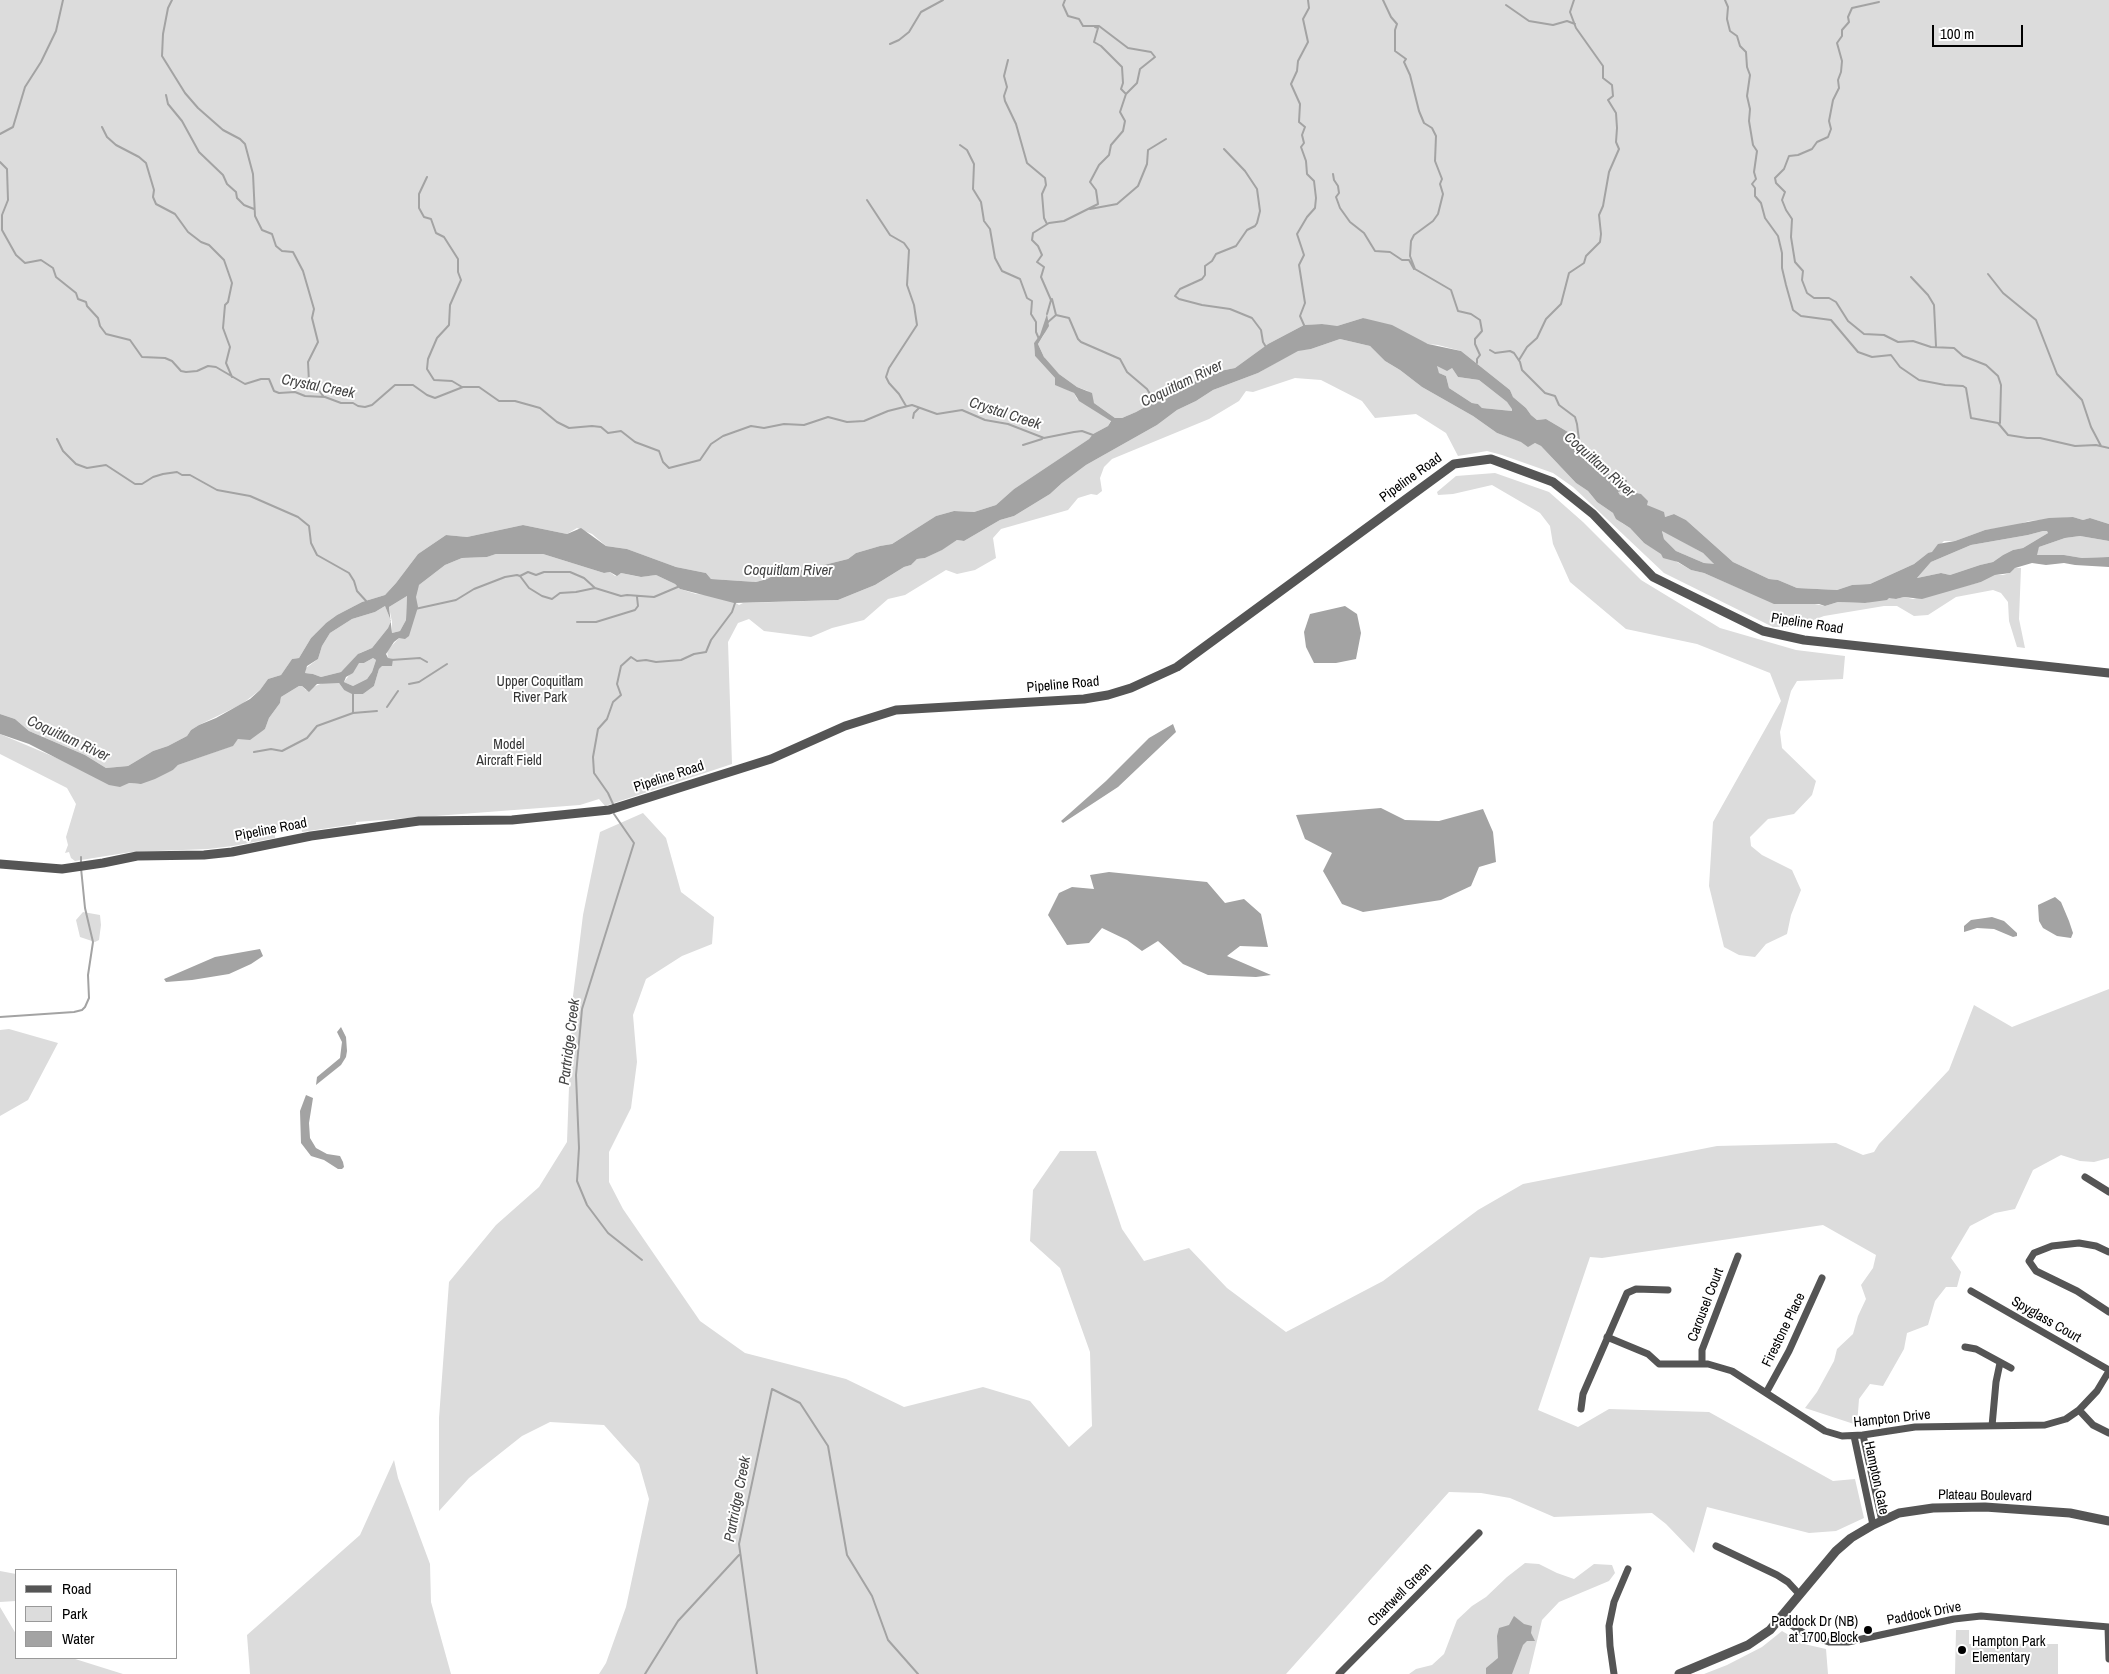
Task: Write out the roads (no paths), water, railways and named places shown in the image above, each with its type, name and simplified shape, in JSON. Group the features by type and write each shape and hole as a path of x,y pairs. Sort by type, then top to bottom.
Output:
{"street":[{"name":"Pipeline Road","path":"0,864 52,869 75,868 137,856 204,855 232,852 311,836 419,821 512,820 609,810 771,759 845,726 896,710 1084,699 1108,695 1131,688 1177,667 1454,464 1491,459 1554,482 1593,514 1653,577 1763,631 1804,640 2109,673"},
{"path":"2085,1178 2109,1192"},
{"path":"2109,1252 2096,1246 2079,1243 2052,1246 2034,1253 2029,1261 2036,1272 2077,1291 2109,1312"},
{"name":"Carousel Court","path":"1702,1364 1702,1350 1738,1256"},
{"name":"Firestone Place","path":"1766,1393 1790,1351 1822,1278"},
{"path":"1581,1408 1582,1394 1627,1293 1636,1289 1668,1290"},
{"name":"Spyglass Court","path":"1971,1291 2109,1371"},
{"name":"Hampton Drive","path":"1607,1337 1648,1354 1659,1364 1708,1364 1732,1371 1825,1431 1842,1436 1915,1427 2045,1425 2066,1419 2079,1410 2097,1391 2109,1371"},
{"path":"1965,1347 1976,1349 2011,1368"},
{"path":"1992,1426 1996,1382 2000,1363"},
{"path":"2079,1410 2092,1424 2109,1433"},
{"name":"Hampton Gate","path":"1862,1435 1877,1523"},
{"name":"Hampton Gate","path":"1854,1436 1877,1523"},
{"name":"Plateau Boulevard","path":"1679,1674 1748,1645 1770,1630 1782,1618 1836,1551 1851,1538 1899,1513 1932,1508 1985,1507 2070,1513 2109,1521"},
{"name":"Chartwell Green","path":"1339,1674 1479,1533"},
{"path":"1716,1546 1777,1575 1788,1582 1800,1595"},
{"path":"1614,1674 1609,1626 1614,1602 1628,1569"},
{"name":"Paddock Drive","path":"1782,1618 1805,1634 1829,1642 1848,1642 1954,1618 1981,1616 2109,1627"},
{"path":"2109,1627 2109,1659"}],"water":[{"name":"Coquitlam River","path":"1047,314 1049,326 1038,344 1044,357 1059,374 1077,387 1092,393 1094,403 1115,418 1122,418 1179,388 1220,371 1235,368 1268,344 1304,325 1322,324 1337,326 1363,318 1392,325 1428,344 1461,351 1510,390 1513,397 1537,420 1546,419 1568,432 1580,448 1604,470 1618,480 1627,480 1626,489 1618,492 1620,495 1625,496 1631,492 1641,494 1648,501 1647,505 1664,512 1665,517 1674,514 1686,520 1733,562 1769,579 1778,580 1797,588 1837,590 1852,585 1870,584 1914,564 1932,552 1938,544 1955,541 1985,530 2049,518 2073,517 2083,520 2090,518 2109,524 2109,541 2080,536 2065,538 2039,547 2037,555 2064,555 2082,558 2109,557 2109,567 2064,563 2046,565 2032,563 2015,568 2010,573 1995,575 1981,582 1922,599 1889,598 1887,600 1865,603 1838,602 1825,606 1819,604 1774,604 1704,573 1691,570 1678,562 1663,558 1661,554 1644,543 1630,528 1616,519 1613,513 1597,502 1588,491 1576,483 1541,446 1535,443 1528,447 1521,442 1497,433 1473,416 1422,387 1385,361 1370,346 1340,339 1311,349 1298,351 1258,373 1213,390 1177,410 1157,425 1086,465 1050,494 1014,516 1000,520 964,541 957,540 942,550 925,558 917,559 911,565 904,567 875,585 838,600 734,603 680,589 675,584 656,575 641,577 621,573 617,576 610,572 604,573 543,554 496,554 487,557 462,558 445,565 419,585 416,597 418,607 409,636 405,639 399,638 394,642 386,654 388,658 393,659 392,666 382,666 379,669 374,686 363,694 352,694 344,690 339,683 317,684 309,692 302,686 299,686 281,697 280,703 269,718 265,729 250,740 238,739 233,746 178,765 173,770 155,779 141,784 129,783 120,787 109,785 29,744 0,734 0,714 15,719 29,731 85,755 106,768 128,766 153,751 187,736 191,730 199,725 250,699 268,679 281,675 292,659 299,658 311,638 326,623 362,602 385,595 418,554 446,535 467,537 523,525 567,534 581,528 606,546 627,549 676,567 706,573 711,579 756,582 767,579 789,567 796,566 802,570 818,569 824,565 848,559 856,553 892,544 936,516 954,511 974,512 996,505 1014,489 1089,439 1093,434 1108,426 1111,421 1079,401 1074,393 1055,385 1055,378 1035,356 1034,343 1040,335","holes":["1437,366 1447,371 1452,368 1458,377 1479,380 1507,402 1512,411 1482,408 1478,404 1472,403 1449,388 1446,376 1439,373","1662,531 1703,553 1714,564 1704,563 1676,551 1664,539","2043,531 2048,533 2023,548 2013,550 1993,562 1950,575 1941,573 1917,578 1931,562 1971,545","407,596 406,620 400,631 392,633 391,622 372,648 358,654 341,672 321,677 305,673 307,666 318,659 322,646 330,633 352,619 375,612 385,606 390,620 389,607","373,658 376,660 372,672 367,679 353,686 344,682 346,677 353,673 359,663 364,663"]},
{"path":"1345,606 1357,614 1361,633 1356,659 1336,663 1314,663 1306,647 1304,632 1310,614"},
{"path":"1173,724 1176,732 1118,787 1063,823 1061,821 1106,781 1149,738"},
{"path":"1381,808 1405,820 1439,821 1483,809 1493,832 1496,862 1479,867 1471,886 1441,900 1363,912 1342,904 1323,871 1332,853 1305,839 1296,815"},
{"path":"1109,872 1207,882 1225,903 1244,899 1261,914 1268,947 1240,946 1227,956 1271,975 1256,977 1208,975 1183,964 1158,941 1142,951 1127,940 1102,928 1089,943 1067,945 1048,915 1059,893 1072,887 1094,889 1090,875"},
{"path":"2055,897 2061,902 2069,921 2073,933 2071,938 2057,936 2043,928 2039,921 2038,905"},
{"path":"1992,917 2004,921 2017,933 2017,936 2013,937 1994,929 1977,928 1964,932 1964,926 1971,920"},
{"path":"260,949 263,956 229,974 166,982 164,979 215,957"},
{"path":"341,1027 346,1037 346,1057 341,1065 316,1085 317,1077 340,1058 342,1042 337,1032"},
{"path":"306,1095 313,1098 309,1123 310,1138 316,1148 327,1154 340,1156 344,1167 342,1169 338,1169 324,1160 311,1156 301,1143 300,1111"},
{"path":"1514,1616 1524,1624 1532,1626 1531,1633 1535,1641 1527,1641 1523,1645 1512,1674 1486,1674 1486,1668 1498,1658 1497,1636 1499,1628 1509,1625"}],"waterway":[{"path":"0,134 13,127 25,87 41,62 56,31 63,0"},
{"path":"172,0 168,8 163,34 162,56 185,93 198,108 223,130 240,139 245,144 253,174 255,216 262,230 272,234 276,246 282,251 293,252 303,271 314,309 312,318 318,342 308,362 309,382 323,396"},
{"path":"890,44 909,32 921,12 943,0"},
{"path":"1047,314 1051,300 1041,277 1044,267 1037,262 1042,255 1038,246 1032,240 1033,233 1049,223 1064,221 1098,204 1096,190 1090,182 1099,165 1109,155 1111,145 1123,131 1125,121 1120,112 1126,94 1137,83 1140,69 1155,57 1151,52 1128,48 1099,26 1083,26 1079,19 1068,16 1063,5 1065,0"},
{"path":"1304,325 1300,316 1305,303 1299,265 1304,255 1297,234 1315,208 1316,198 1314,181 1307,174 1306,161 1301,147 1304,143 1302,135 1305,127 1299,122 1300,104 1291,84 1297,71 1298,61 1308,42 1303,19 1309,8 1308,0"},
{"path":"1383,0 1391,17 1397,24 1395,30 1395,51 1406,59 1404,62 1410,75 1419,111 1424,123 1432,128 1436,136 1435,161 1442,179 1440,184 1443,194 1438,214 1433,221 1414,235 1411,241 1410,256 1415,269 1451,290 1458,311 1471,314 1480,320 1482,331 1475,339 1480,355 1477,363"},
{"path":"1519,360 1527,347 1537,338 1546,319 1561,304 1569,273 1584,263 1586,256 1600,242 1599,215 1603,206 1609,172 1619,149 1616,142 1616,113 1608,100 1613,96 1612,85 1603,78 1603,66 1576,28 1570,12 1574,0"},
{"path":"1725,0 1728,7 1727,19 1730,31 1737,36 1740,46 1746,52 1747,67 1750,75 1747,96 1750,109 1749,121 1753,145 1757,151 1754,172 1756,179 1752,184 1755,188 1755,196 1761,203 1765,218 1778,236 1782,253 1782,268 1793,310 1801,316 1831,320 1858,352 1872,357 1891,355 1900,367 1919,380 1963,386 1966,388 1971,418 1998,423 2008,435 2040,438 2075,446 2096,445 2109,448"},
{"path":"1879,2 1852,8 1848,17 1849,22 1842,30 1842,36 1837,43 1842,61 1841,72 1838,80 1839,88 1833,100 1829,121 1831,129 1828,137 1817,142 1812,149 1798,155 1789,156 1784,169 1775,178 1776,183 1785,192 1782,200 1792,219 1791,237 1795,262 1803,271 1802,280 1807,293 1814,298 1829,298 1836,302 1848,321 1864,334 1884,335 1898,342 1913,341 1931,347 1954,348 1963,356 1986,365 1998,376 2001,385 2000,423"},
{"path":"1506,5 1529,21 1553,25 1567,21 1575,24"},
{"path":"1095,27 1098,28 1094,42 1101,46 1122,67 1123,83 1121,89 1126,94"},
{"path":"1008,60 1004,76 1007,87 1004,96 1005,101 1016,124 1027,163 1045,178 1046,185 1042,194 1044,218 1047,224"},
{"path":"166,95 168,104 182,121 199,152 223,175 227,184 236,192 237,198 244,205 254,209"},
{"path":"102,127 107,137 116,145 139,157 146,163 156,204 175,214 188,232 201,242 209,245 224,260 232,283 228,302 225,305 223,328 230,347 226,363 232,377"},
{"path":"1090,209 1117,204 1138,186 1147,164 1148,150 1166,139"},
{"path":"960,145 967,150 974,164 973,189 981,202 984,221 990,229 995,258 1002,271 1020,279 1027,298 1032,301 1031,314 1036,322 1036,332 1039,339"},
{"path":"1224,149 1245,171 1257,189 1260,211 1257,223 1247,230 1236,246 1216,254 1212,261 1205,266 1205,275 1202,279 1180,289 1175,296 1179,299 1202,305 1230,309 1252,318 1261,330 1266,347"},
{"name":"Crystal Creek","path":"0,162 7,169 8,200 2,215 2,230 16,255 25,263 41,260 53,268 56,277 76,293 78,299 86,302 87,306 98,318 100,326 106,334 130,340 142,357 165,358 172,361 181,371 197,371 208,366 216,367 245,384 261,379 269,379 274,391 279,393 295,392 305,396 325,397 341,403 353,403 365,407 372,405 395,385 413,385 435,398 463,387 479,387 499,401 515,401 540,408 557,422 569,428 592,426 601,427 608,433 621,431 635,442 659,451 663,462 669,468 700,460 711,444 723,436 751,426 764,428 784,424 804,425 828,417 847,422 864,421 888,411 912,405 937,414 962,410 985,420 1008,424 1044,438 1082,431 1093,435"},
{"path":"1333,174 1339,193 1336,197 1340,208 1350,222 1364,233 1375,251 1390,252 1402,260 1409,260 1414,269"},
{"path":"427,177 419,194 419,208 424,217 431,219 436,233 444,237 458,259 458,272 461,280 450,305 449,325 437,338 428,359 427,369 434,380 452,381 462,387"},
{"path":"867,200 890,235 904,243 909,250 907,285 914,305 917,325 889,368 886,377 906,406"},
{"path":"1988,274 2003,293 2036,320 2057,374 2082,400 2091,427 2101,446"},
{"path":"1911,277 1928,295 1934,305 1936,346"},
{"path":"1048,322 1056,315 1052,299"},
{"name":"Coquitlam River","path":"1056,315 1069,318 1081,342 1120,359 1127,372 1147,389 1155,402"},
{"name":"Coquitlam River","path":"1490,350 1495,353 1510,351 1514,353 1520,362 1522,370 1545,393 1555,396 1559,405 1575,417 1580,448"},
{"path":"913,418 914,413 919,408"},
{"path":"57,439 63,451 76,464 87,468 106,465 135,484 142,484 153,477 177,472 182,475 190,475 217,490 250,496 298,517 309,526 311,543 317,555 349,573 357,591 367,602"},
{"path":"1023,445 1042,439"},
{"path":"520,576 528,572 536,575 544,572 570,572 584,578 595,588"},
{"path":"415,609 456,600 474,589 505,577 517,575 520,576 529,588 542,596 552,599 560,593 595,588 621,596 654,597 680,586"},
{"path":"577,622 596,622 635,610 638,606 637,597"},
{"name":"Partridge Creek","path":"613,804 594,773 593,757 598,729 607,719 613,702 621,695 617,684 621,666 631,657 637,661 656,662 681,660 694,654 706,652 711,640 732,612 735,603"},
{"path":"391,660 420,658 427,662"},
{"path":"409,684 419,682 447,664"},
{"path":"387,707 398,691"},
{"path":"254,752 271,749 282,751 307,738 317,726 353,713 353,692"},
{"path":"353,713 377,711"},
{"name":"Partridge Creek","path":"614,814 634,843 582,1009 576,1075 579,1148 577,1181 587,1205 608,1233 642,1260"},
{"path":"81,857 81,864"},
{"path":"0,1017 74,1012 85,1007 89,998 88,975 93,942 85,908 81,868"},
{"path":"757,1674 739,1544 772,1389 800,1403 828,1446 847,1555 872,1596 888,1640 918,1674"},
{"path":"645,1674 678,1621 739,1555"}],"place":[{"name":"Paddock Dr (NB) at 1700 Block","path":"1868,1630"},
{"name":"Hampton Park Elementary","path":"1962,1650"}],"park label":[{"name":"Upper Coquitlam River Park","path":"540,690"},
{"name":"Model Aircraft Field","path":"509,754"}]}
